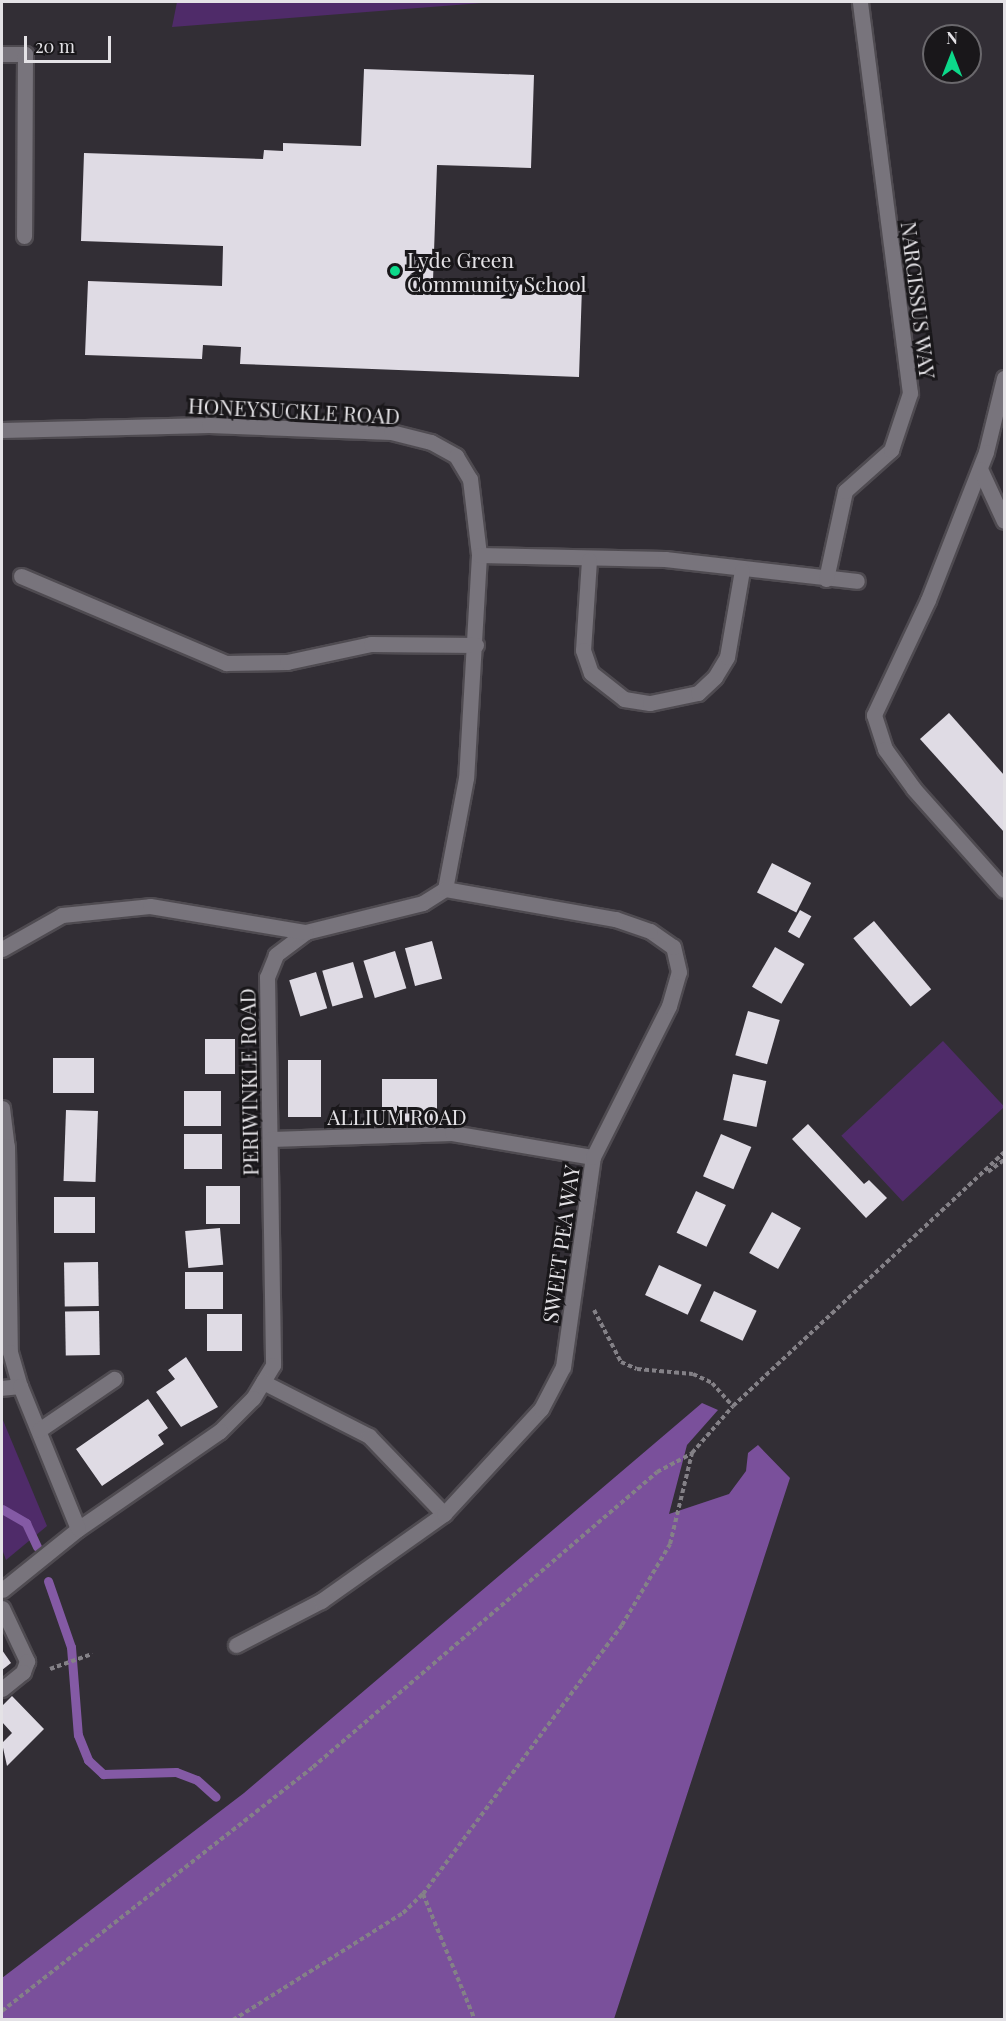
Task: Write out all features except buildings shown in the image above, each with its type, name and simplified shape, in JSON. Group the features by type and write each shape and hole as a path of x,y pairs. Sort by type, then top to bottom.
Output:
{"street":[{"name":"NARCISSUS WAY","path":"826,579 845,491 891,450 910,393 860,2"},
{"path":"2,54 25,54 24,236"},
{"path":"1005,378 980,469 874,715 885,749 909,781 1005,890"},
{"name":"HONEYSUCKLE ROAD","path":"2,430 209,425 391,432 431,442 456,456 470,479 479,555"},
{"path":"980,469 1005,521"},
{"path":"445,889 466,778 476,645 479,555 589,560 665,559 742,570 857,581"},
{"path":"589,560 583,651 591,673 624,699 650,703 698,693 716,677 727,657 742,570"},
{"path":"21,576 226,663 287,662 371,644 476,645"},
{"name":"PERIWINKLE ROAD","path":"2,1588 78,1529 220,1431 263,1382 273,1365 267,977 276,955 306,932 423,903 445,889"},
{"name":"SWEET PEA WAY","path":"236,1645 321,1601 444,1514 541,1409 563,1367 593,1157 669,1006 679,972 673,947 650,931 615,919 445,889"},
{"path":"2,949 62,915 150,906 306,932"},
{"path":"2,1108 10,1352 20,1386 78,1529"},
{"name":"ALLIUM ROAD","path":"271,1139 452,1133 593,1157"},
{"path":"39,1430 114,1379"},
{"path":"263,1382 369,1436 444,1514"},
{"path":"2,1388 20,1386"},
{"path":"2,1608 27,1661 23,1672 2,1689"}],"path":[{"path":"2,2011 313,1767 657,1472 692,1453 734,1406 979,1179 1005,1152"},
{"path":"979,1179 1005,1160"},
{"path":"602,1324 621,1362 637,1369 693,1374 712,1383 734,1406"},
{"path":"233,2019 403,1913 423,1894 622,1625 670,1544 692,1453"},
{"path":"50,1669 92,1654"},
{"path":"423,1894 475,2019"}],"shaded area":[{"path":"177,2 495,2 172,27"},
{"path":"943,1041 1004,1107 903,1202 841,1136"},
{"path":"702,1403 718,1410 687,1445 669,1514 729,1494 746,1471 748,1453 758,1445 790,1478 614,2019 2,2019 2,1978 244,1793"},
{"path":"2,1418 47,1526 6,1560 2,1549"}],"waterway":[{"path":"2,1509 26,1523 37,1547"},
{"path":"48,1581 71,1647 78,1735 88,1760 103,1774 176,1772 197,1780 216,1797"}],"place":[{"name":"Lyde Green Community School","path":"395,271"}]}
